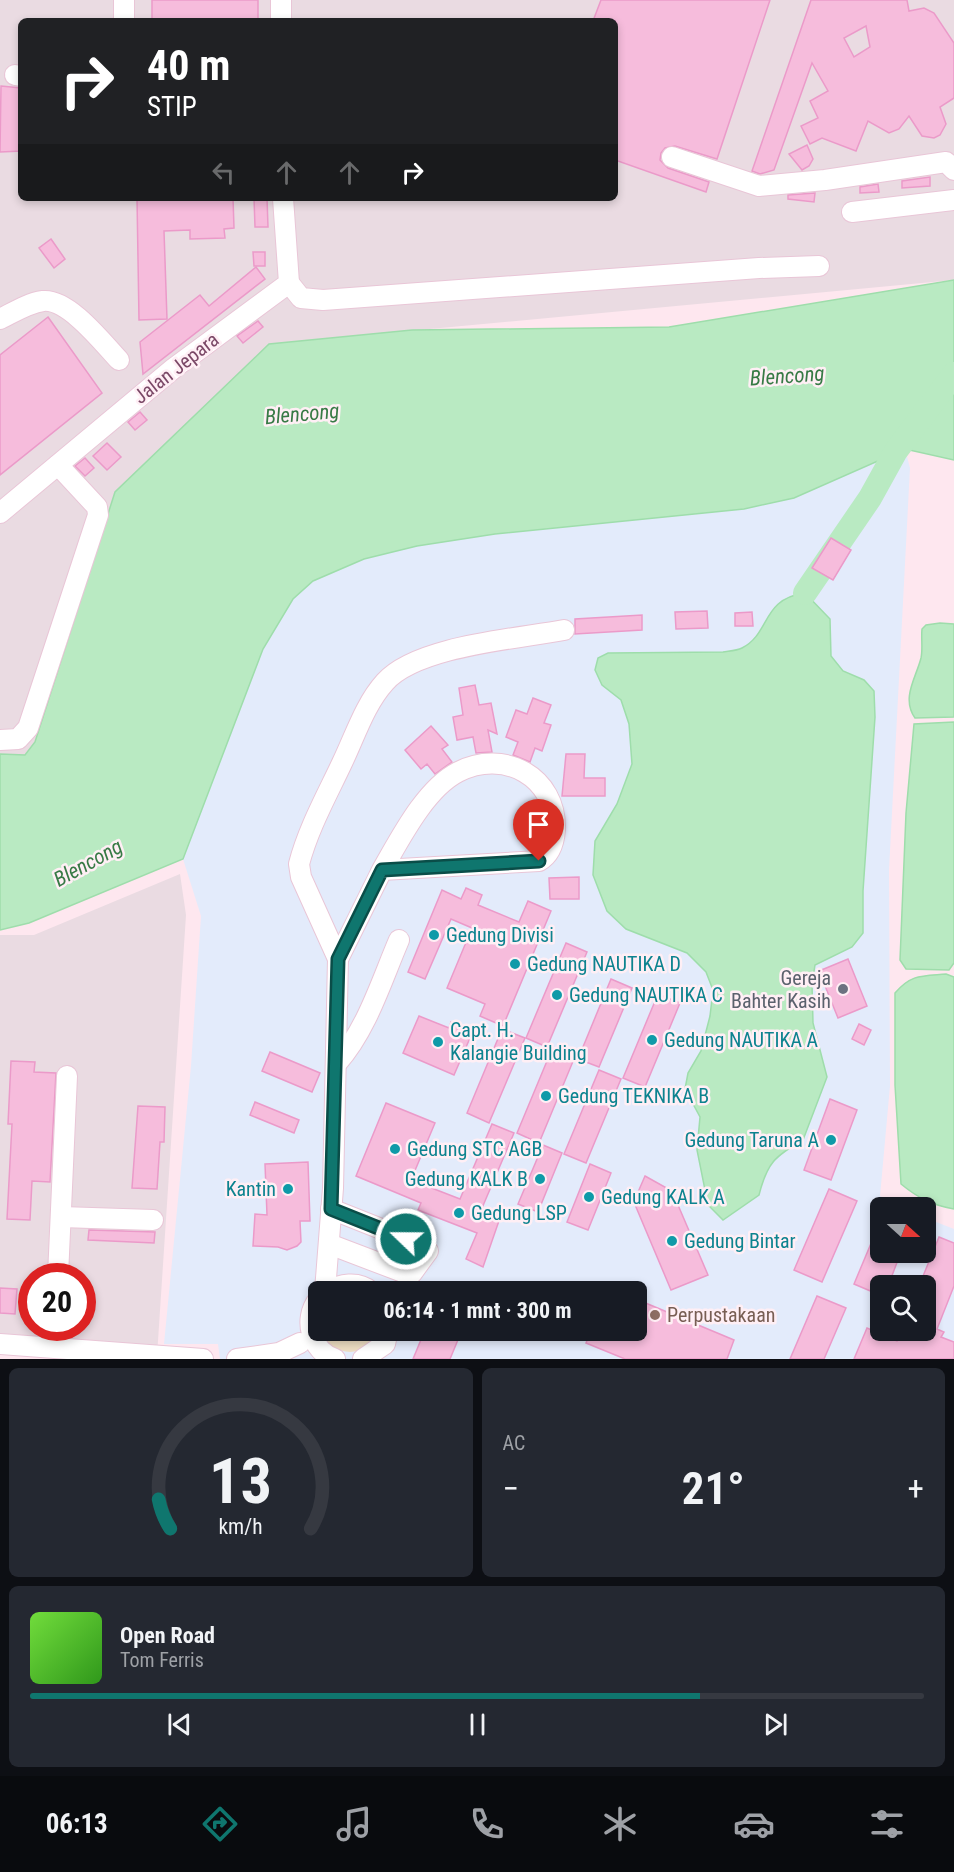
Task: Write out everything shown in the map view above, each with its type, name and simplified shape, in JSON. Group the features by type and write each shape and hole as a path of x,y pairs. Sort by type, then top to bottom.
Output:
{"street":[{"path":"124,0 124,18"},
{"path":"281,0 281,18"},
{"path":"672,157 759,186 825,180 946,162 954,170"},
{"path":"852,212 954,200"},
{"path":"283,201 289,284 301,298 322,300 759,267 819,266"},
{"name":"Jalan Jepara","path":"0,513 174,368 275,291 289,284"},
{"path":"0,319 28,305 54,301 66,306 119,360"},
{"path":"0,740 18,739 28,728 98,514 97,507 58,465"},
{"path":"326,1281 337,1063 338,959 301,877 299,864 333,782 376,694 387,679 419,659 433,654 564,630"},
{"path":"338,959 382,870 417,812 436,790 458,772 480,765 501,764 529,775 545,789 552,801 555,818 554,837 545,857 539,861 382,870"},
{"path":"337,1063 350,1048 362,1027 399,940"},
{"path":"59,1263 67,1076"},
{"path":"329,1244 408,1274 412,1273 428,1251 424,1246 331,1209"},
{"path":"61,1217 153,1220"},
{"path":"237,1359 279,1353 306,1338 308,1328"},
{"path":"306,1338 335,1359"},
{"path":"54,1341 54,1347"},
{"path":"0,1344 203,1359"},
{"path":"363,1359 384,1344"}],"shaded area":[{"path":"0,0 954,0 954,280 269,344 115,492 35,742 25,755 0,754"},
{"path":"905,449 910,468 889,870 890,1086 880,1196 882,1197 870,1197 870,1263 936,1263 936,1222 954,1229 954,1359 220,1359 218,1344 164,1344 191,1066 201,916 183,859 263,649 293,599 313,581 331,573 364,559 417,546 495,534 744,509 794,498"},
{"path":"180,874 186,915 157,1356 0,1354 0,935 34,935"},
{"path":"327,1341 371,1341 358,1351 350,1352 333,1346"}],"water":[{"name":"Blencong","path":"954,280 954,460 905,449 794,498 744,509 495,534 417,546 364,559 313,581 293,599 263,649 183,859 29,923 0,930 0,754 25,755 35,742 115,492 269,344 412,330 669,327"},
{"path":"805,593 830,619 831,656 843,671 864,680 874,691 875,717 863,891 863,933 852,947 815,965 812,984 813,1023 827,1077 803,1140 785,1151 769,1168 759,1195 723,1220 708,1205 697,1150 700,1117 685,1089 688,1073 701,1051 710,1016 713,990 706,972 687,953 626,929 607,911 593,875 595,841 617,804 632,764 629,724 621,700 602,685 595,670 598,658 608,653 723,652 740,649 758,634 773,609 781,602 791,596"},
{"path":"954,624 954,717 915,718 909,703 909,696 921,658 922,629 926,625"},
{"path":"954,722 954,963 949,970 906,969 900,960 906,813 914,724"},
{"path":"946,974 954,977 954,1209 936,1204 936,1197 920,1197 901,1184 895,1085 895,993 906,982 924,976"}],"building":[{"path":"152,0 258,0 258,18 152,18"},
{"path":"601,0 770,0 717,159 675,146 665,148 661,153 660,160 668,168 709,182 706,192 618,161 618,18 594,18"},
{"path":"811,0 907,0 909,11 924,8 934,13 954,43 954,98 940,107 946,124 940,135 934,138 922,136 909,116 899,129 889,133 868,121 856,151 822,138 810,144 801,126 818,118 810,101 828,91 812,63 774,170 760,174 752,171","holes":["866,26 870,47 854,57 844,38"]},
{"path":"1,86 18,88 18,151 0,152"},
{"path":"807,145 813,159 809,166 802,170 789,154"},
{"path":"930,177 930,186 902,188 902,181"},
{"path":"878,184 879,192 860,193 860,187"},
{"path":"815,193 814,202 788,199 788,195"},
{"path":"137,201 233,201 234,228 224,229 225,238 190,239 190,230 164,231 167,319 139,320"},
{"path":"254,201 267,201 268,227 255,227"},
{"path":"51,239 65,259 54,268 39,248"},
{"path":"253,252 265,252 265,266 254,266"},
{"path":"256,267 265,279 143,374 140,342 200,295 209,306"},
{"path":"48,317 102,393 0,475 0,355"},
{"path":"258,321 263,327 243,343 237,336"},
{"path":"140,412 147,420 135,430 128,422"},
{"path":"107,443 121,457 107,470 93,456"},
{"path":"85,458 94,468 85,476 75,466"},
{"path":"831,538 851,550 833,580 812,568"},
{"path":"707,611 708,628 676,629 675,612"},
{"path":"752,612 753,626 735,626 735,613"},
{"path":"642,615 642,630 575,634 575,619"},
{"path":"475,685 479,705 491,703 497,734 488,730 492,752 476,753 473,737 457,740 453,717 463,715 459,688"},
{"path":"533,698 551,705 544,723 551,725 542,751 535,748 530,762 513,755 518,742 506,737 516,710 527,714"},
{"path":"431,726 448,745 442,749 452,762 435,774 427,764 421,769 405,750"},
{"path":"566,754 585,754 584,778 605,778 605,796 562,796"},
{"path":"579,877 579,899 550,899 549,878"},
{"path":"466,888 482,895 478,905 519,922 528,901 551,911 503,1026 480,1016 485,1004 447,988 472,928 451,919 425,979 408,972 442,890 461,899"},
{"name":"Gedung NAUTIKA C","path":"566,943 587,952 547,1047 526,1038"},
{"name":"Gereja Bahter Kasih","path":"848,959 867,1006 838,1018 819,971"},
{"path":"611,979 632,988 599,1067 578,1059"},
{"name":"Gedung NAUTIKA A","path":"658,994 680,1003 645,1087 623,1078"},
{"name":"Capt. H. Kalangie Building","path":"419,1016 449,1028 451,1022 473,1031 454,1075 403,1053"},
{"path":"859,1024 871,1030 864,1045 852,1039"},
{"path":"502,1029 525,1038 489,1123 467,1113"},
{"name":"Gedung TEKNIKA B","path":"552,1049 574,1059 539,1143 517,1133"},
{"path":"270,1052 320,1073 312,1092 262,1071"},
{"path":"11,1061 35,1062 34,1072 56,1073 50,1182 32,1181 30,1220 7,1219 12,1124 8,1124"},
{"path":"599,1070 621,1079 586,1163 564,1154"},
{"name":"Gedung Taruna A","path":"830,1099 857,1110 831,1180 804,1170"},
{"path":"255,1102 299,1120 294,1133 250,1115"},
{"path":"386,1103 435,1123 411,1180 460,1199 492,1124 514,1133 482,1208 501,1215 483,1267 466,1259 477,1233 418,1210 421,1203 356,1176"},
{"path":"138,1106 165,1107 164,1142 160,1142 157,1189 132,1188"},
{"name":"Gedung KALK B","path":"543,1145 562,1153 538,1212 518,1204"},
{"name":"Kantin","path":"308,1162 310,1221 300,1221 301,1242 287,1250 278,1247 253,1246 255,1214 267,1215 265,1164"},
{"name":"Gedung KALK A","path":"590,1164 611,1173 588,1230 567,1222"},
{"name":"Gedung Bintar","path":"645,1176 672,1191 708,1275 671,1290 636,1207 635,1199"},
{"path":"829,1189 857,1201 822,1282 794,1270"},
{"path":"89,1230 155,1232 154,1243 88,1240"},
{"path":"939,1237 954,1243 954,1286 937,1329 944,1332 941,1337 954,1342 954,1359 854,1359 867,1328 870,1329 870,1341 936,1341 936,1275 923,1275 928,1263 936,1263 936,1244"},
{"path":"870,1246 870,1263 897,1263 892,1275 870,1275 870,1291 854,1284"},
{"path":"0,1288 17,1289 15,1314 0,1313"},
{"path":"817,1296 846,1308 824,1359 790,1359"},
{"name":"Perpustakaan","path":"647,1304 734,1340 727,1359 625,1359 586,1343 587,1341 647,1341"},
{"path":"420,1341 457,1341 450,1359 413,1359"}],"waterway":[{"path":"805,593 870,498 896,451 954,374"}],"place":[{"name":"Gedung Divisi","path":"434,935"},
{"name":"Gedung NAUTIKA D","path":"515,964"},
{"name":"Gereja Bahter Kasih","path":"843,989"},
{"name":"Gedung NAUTIKA C","path":"557,995"},
{"name":"Gedung NAUTIKA A","path":"652,1040"},
{"name":"Capt. H. Kalangie Building","path":"438,1042"},
{"name":"Gedung TEKNIKA B","path":"546,1096"},
{"name":"Gedung Taruna A","path":"831,1140"},
{"name":"Gedung STC AGB","path":"395,1149"},
{"name":"Gedung KALK B","path":"540,1179"},
{"name":"Kantin","path":"288,1189"},
{"name":"Gedung KALK A","path":"589,1197"},
{"name":"Gedung LSP","path":"459,1213"},
{"name":"Gedung Bintar","path":"672,1241"},
{"name":"Perpustakaan","path":"655,1315"}],"route":[{"path":"406,1239 331,1209 337,1063 338,959 382,870 539,861"}]}
